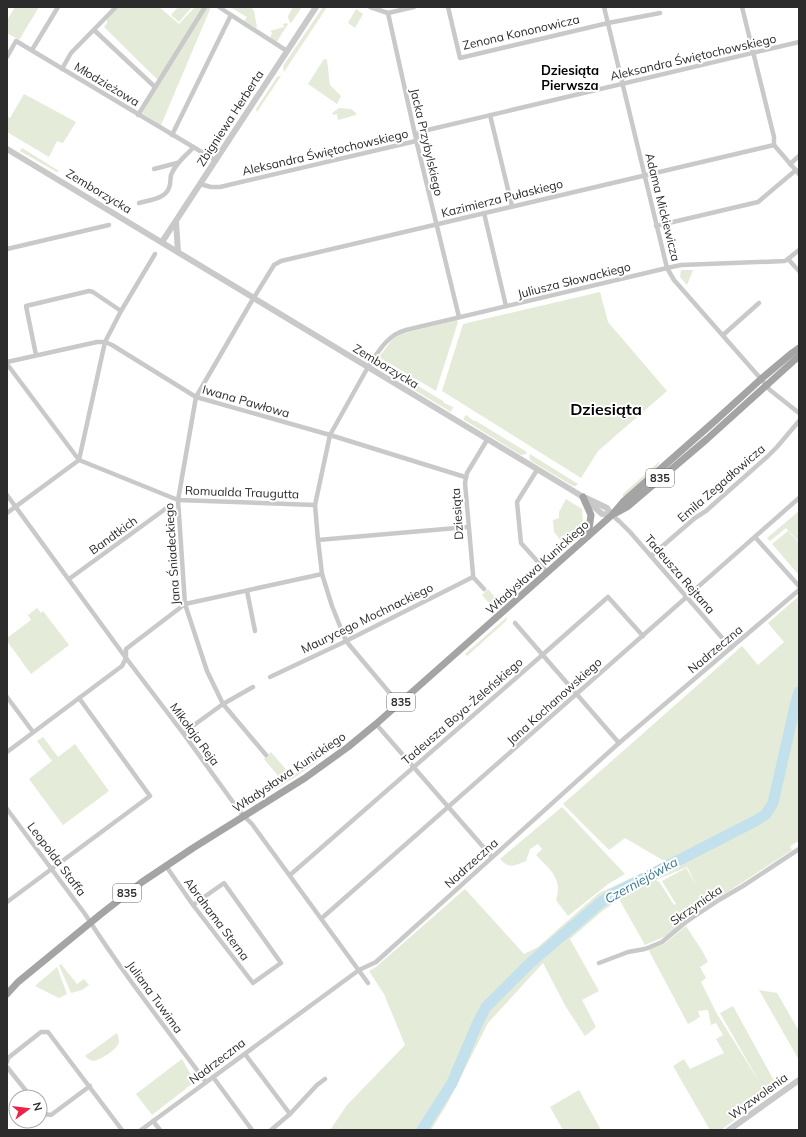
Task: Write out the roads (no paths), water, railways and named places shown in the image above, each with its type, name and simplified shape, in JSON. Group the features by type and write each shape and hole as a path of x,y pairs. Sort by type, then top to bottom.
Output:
{"main road":[{"name":"Władysława Kunickiego","path":"7,994 18,982 129,891 311,774 348,747 399,704 612,515 623,502 761,379 799,348"},
{"name":"Władysława Kunickiego","path":"612,515 627,507 708,439 799,356"},
{"path":"583,497 591,515 588,536"},
{"name":"Władysława Kunickiego","path":"7,988 18,982"}],"street":[{"path":"32,50 58,7"},
{"path":"62,69 71,53 116,7"},
{"path":"138,115 205,7"},
{"path":"219,7 287,51"},
{"name":"Zbigniewa Herberta","path":"162,242 316,7"},
{"path":"370,7 388,13 414,7"},
{"name":"Zenona Kononowicza","path":"448,7 460,58 608,23 660,13"},
{"name":"Adama Mickiewicza","path":"604,7 666,268 674,280 767,386 799,413"},
{"path":"656,226 758,202 797,172 774,145 774,137 742,7"},
{"name":"Jacka Przybylskiego","path":"388,13 416,141 459,317"},
{"path":"172,135 231,15"},
{"path":"94,30 155,87"},
{"name":"Młodzieżowa","path":"7,57 16,41 215,160"},
{"name":"Aleksandra Świętochowskiego","path":"200,184 211,188 220,187 416,141 419,132 799,42"},
{"path":"490,115 512,206"},
{"name":"Kazimierza Pułaskiego","path":"254,298 278,261 774,145"},
{"name":"Zemborzycka","path":"7,148 583,497 602,514 612,515"},
{"path":"139,203 160,197 167,192 170,186 171,175 177,163 193,148"},
{"path":"790,164 799,156"},
{"path":"154,169 177,163"},
{"path":"484,213 506,306"},
{"path":"176,222 178,252"},
{"path":"7,250 109,225"},
{"path":"799,250 788,259 799,271"},
{"path":"7,513 79,460 105,342 121,311 155,254"},
{"name":"Juliusza Słowackiego","path":"399,704 346,641 332,606 322,574 316,505 330,435 368,368 389,338 399,332 459,317 681,265 788,259"},
{"path":"36,355 26,306 89,291 121,311"},
{"name":"Jana Śniadeckiego","path":"254,298 196,397 178,500 185,604 207,671 223,704 266,755"},
{"path":"722,335 759,303"},
{"path":"79,460 7,363 36,355 97,342 105,342"},
{"name":"Iwana Pawłowa","path":"105,342 196,397 330,435 466,477"},
{"name":"Emila Zegadłowicza","path":"651,556 695,518 706,511 778,447 799,420"},
{"name":"Dziesiąta","path":"473,577 465,483 467,473 487,440"},
{"name":"Romualda Traugutta","path":"79,460 178,500 316,505"},
{"path":"537,470 517,502 521,543 547,572"},
{"name":"Mikołaja Reja","path":"7,495 126,658 322,918 368,983"},
{"name":"Jana Kochanowskiego","path":"322,918 799,498"},
{"name":"Bandtkich","path":"69,579 168,506"},
{"name":"Tadeusza Rejtana","path":"612,515 651,556 731,648"},
{"path":"318,540 468,527"},
{"path":"755,536 799,586"},
{"path":"7,752 122,666 126,658 126,649 185,604 322,574"},
{"path":"473,577 484,589"},
{"name":"Maurycego Mochnackiego","path":"270,677 346,641 473,577"},
{"path":"246,590 256,631"},
{"name":"Nadrzeczna","path":"141,1130 359,970 376,962 619,743 799,590"},
{"name":"Tadeusza Boya-Żeleńskiego","path":"290,875 608,597 642,636"},
{"path":"515,623 619,743"},
{"path":"183,733 223,704 253,687"},
{"path":"7,697 33,732"},
{"path":"7,902 150,796 80,698"},
{"path":"376,724 492,858"},
{"name":"Leopolda Staffa","path":"7,809 91,922"},
{"name":"Skrzynicka","path":"599,963 628,952 645,949 662,942 686,922 799,849"},
{"name":"Abrahama Sterna","path":"166,866 193,905 253,983 281,963 224,883 193,905"},
{"name":"Juliana Tuwima","path":"91,922 117,962 206,1082"},
{"path":"7,1062 8,1058 41,1032 48,1032 122,1130"},
{"path":"245,1054 290,1114"},
{"path":"7,1067 24,1089"},
{"path":"213,1077 252,1130"},
{"path":"271,1130 290,1114 317,1085 325,1079"},
{"name":"Wyzwolenia","path":"729,1130 799,1080"},
{"path":"48,1115 51,1115 90,1086"},
{"path":"153,1121 160,1130"}],"waterway":[{"name":"Czerniejówka","path":"422,1130 452,1083 486,1007 529,964 611,895 766,814 773,803 799,692"}],"district":[{"name":"Dziesiąta Pierwsza","path":"570,78"},
{"name":"Dziesiąta","path":"606,409"}]}
